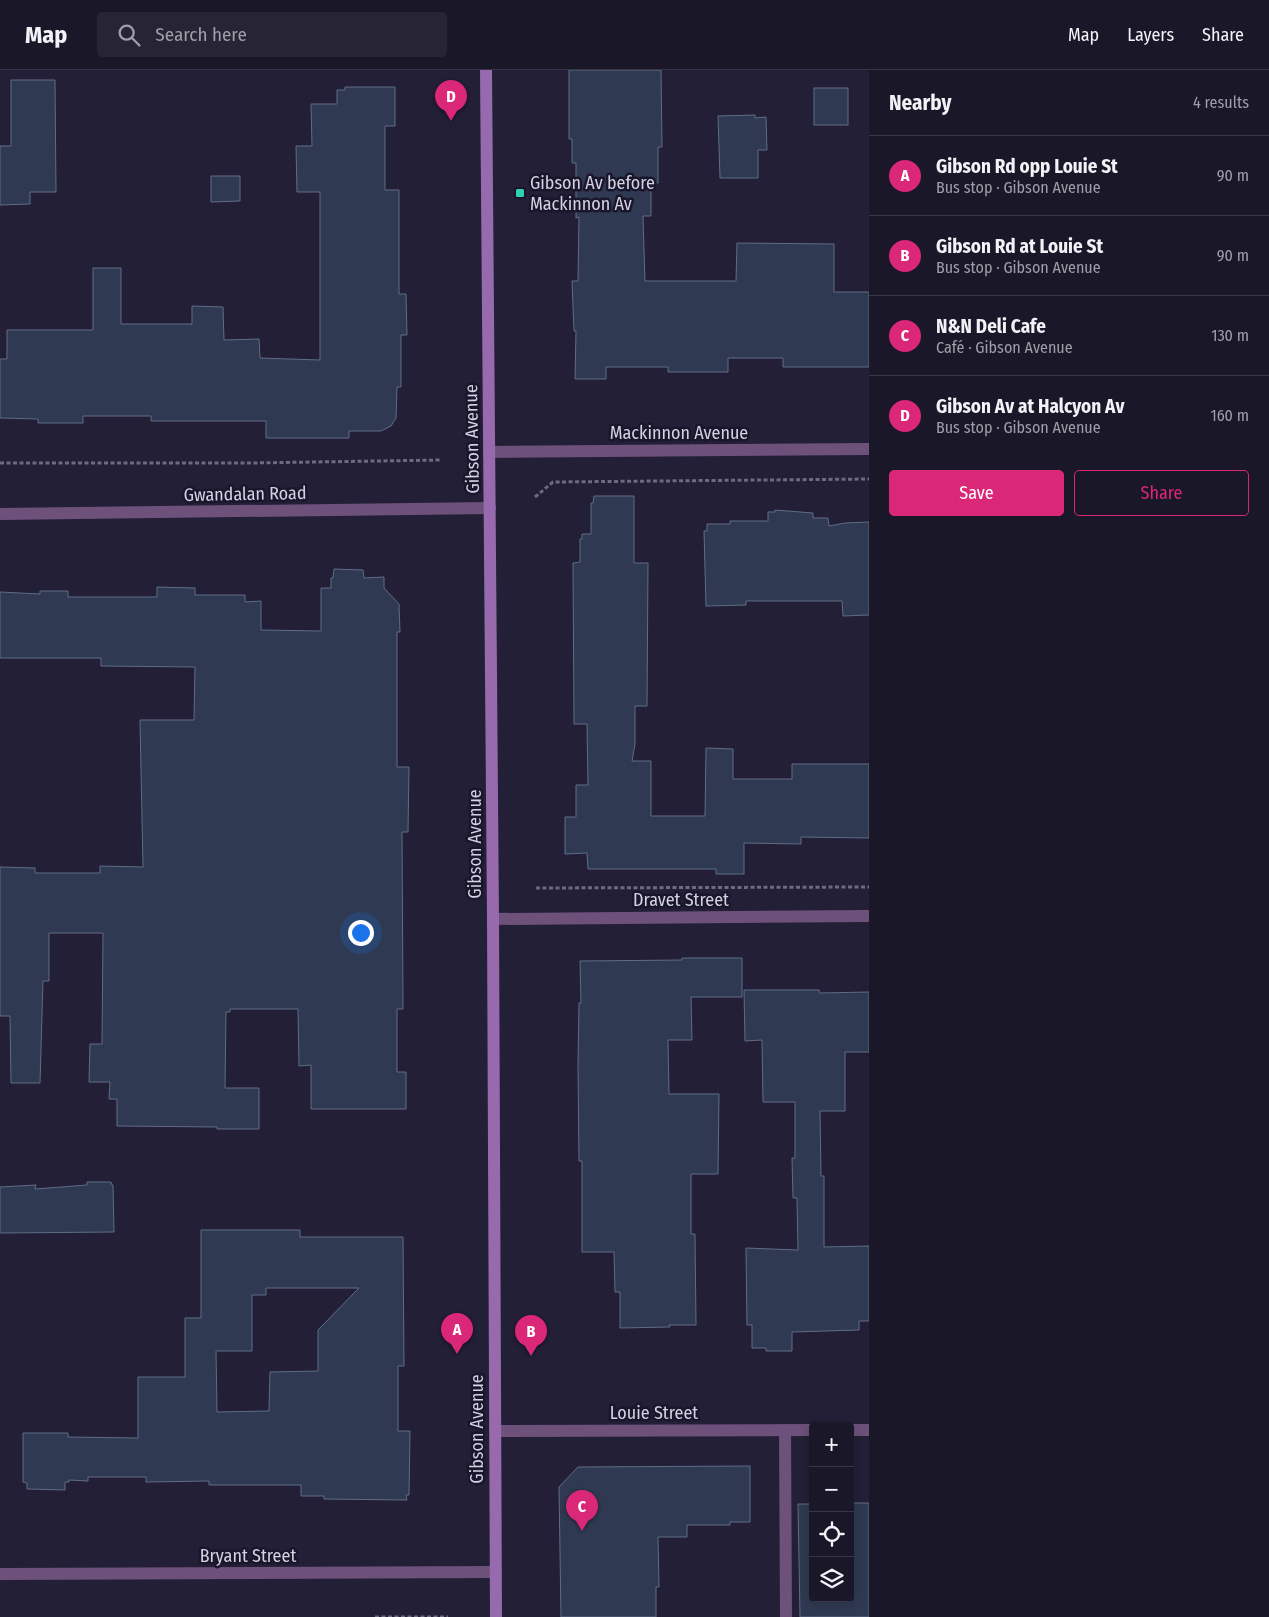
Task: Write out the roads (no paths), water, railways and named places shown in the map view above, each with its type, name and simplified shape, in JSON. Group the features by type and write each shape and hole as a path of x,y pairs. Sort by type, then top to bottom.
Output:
{"main road":[{"name":"Gibson Avenue","path":"486,70 493,919 496,1617"}],"street":[{"name":"Mackinnon Avenue","path":"489,452 869,449"},
{"name":"Gwandalan Road","path":"0,514 490,508"},
{"name":"Dravet Street","path":"493,919 869,916"},
{"path":"785,1430 786,1617"},
{"name":"Louie Street","path":"495,1431 809,1430"},
{"path":"854,1430 869,1430"},
{"name":"Bryant Street","path":"0,1574 496,1572"}],"place":[{"name":"Gibson Av at Halcyon Av","path":"451,121"},
{"name":"Gibson Av before Mackinnon Av","path":"520,193"},
{"name":"Gibson Rd opp Louie St","path":"457,1354"},
{"name":"Gibson Rd at Louie St","path":"531,1356"},
{"name":"N&N Deli Cafe","path":"582,1531"}]}
